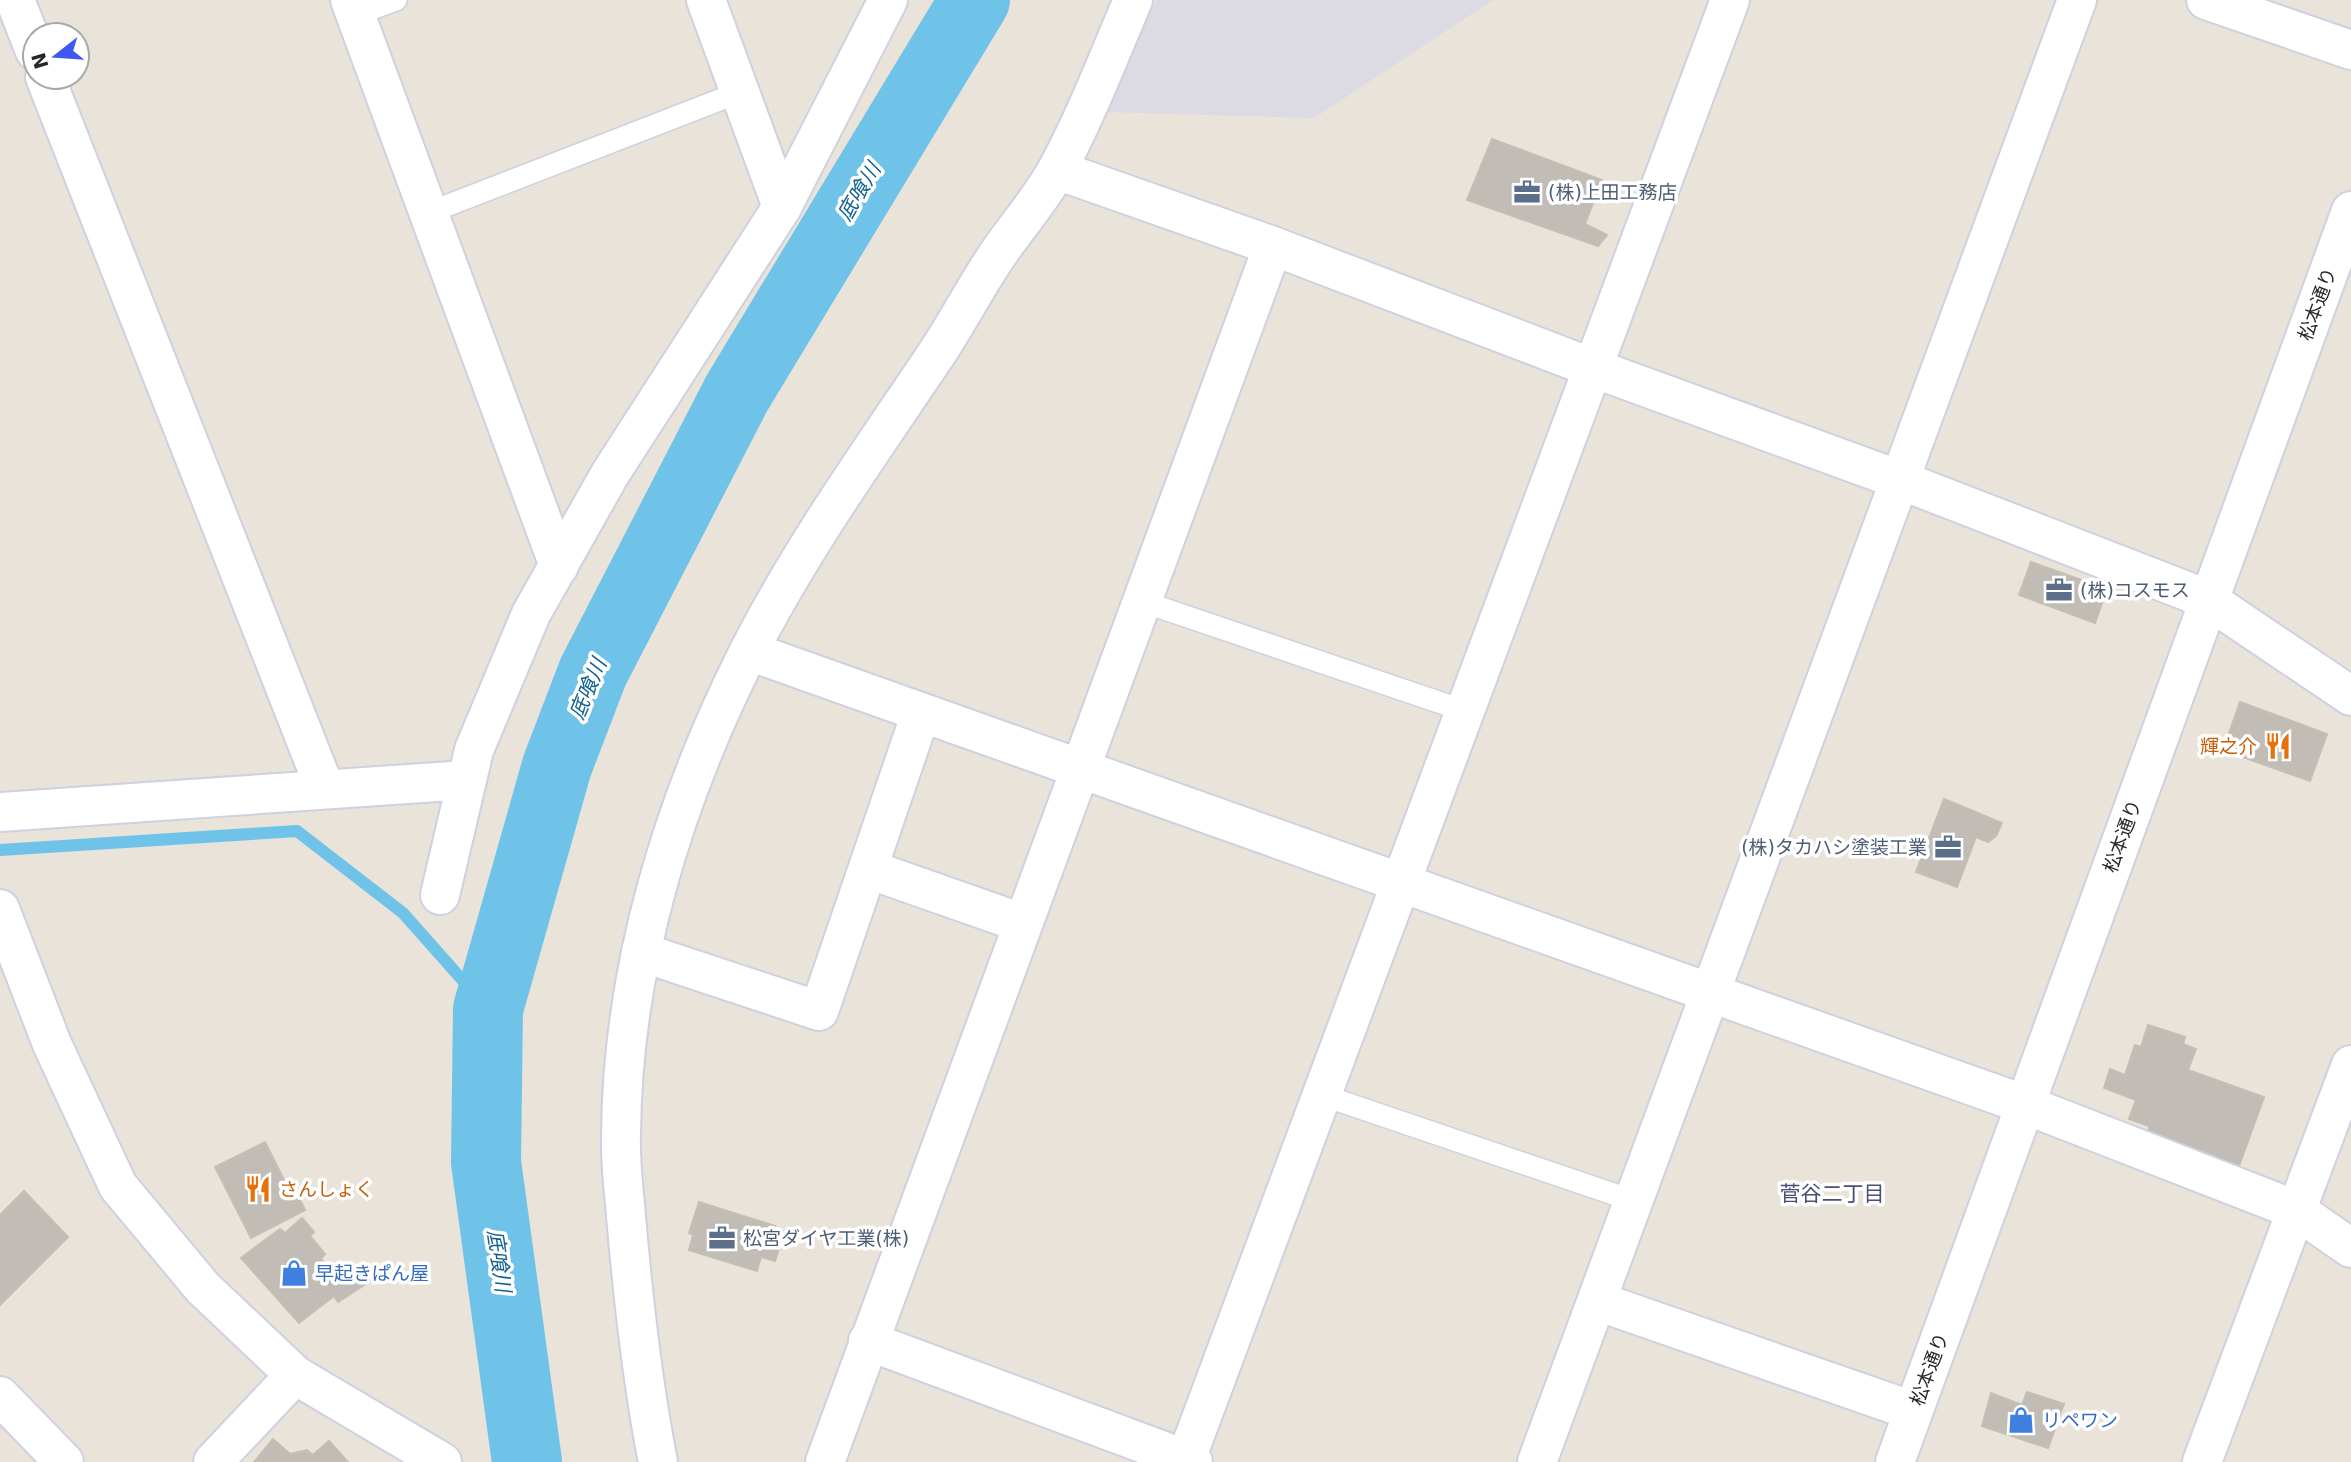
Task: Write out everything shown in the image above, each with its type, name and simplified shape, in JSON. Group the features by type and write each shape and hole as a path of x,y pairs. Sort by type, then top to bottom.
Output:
{"street":[{"path":"15,0 23,21"},
{"path":"706,0 782,207"},
{"path":"440,895 474,750 531,614 610,474 782,207 888,0"},
{"path":"658,1462 642,1363 621,1137 627,1045 641,952 665,855 695,766 749,651 865,459 935,357 994,260 1057,170 1133,0"},
{"path":"868,1340 1188,1461 1730,0"},
{"path":"1537,1462 2077,0"},
{"path":"2206,0 2351,50"},
{"path":"353,7 559,566"},
{"path":"51,91 325,789"},
{"path":"1057,170 1273,246 1593,368 1900,480 2207,599 2351,696"},
{"name":"松本通り","path":"1895,1462 2207,599 2351,211"},
{"path":"825,1462 1273,246"},
{"path":"749,651 2026,1105 2297,1210 2351,1248"},
{"path":"641,952 819,1012 921,713"},
{"path":"0,812 466,780"},
{"path":"868,869 1023,923"},
{"path":"0,909 52,1044 118,1186 204,1288 295,1375 442,1462"},
{"path":"2202,1462 2351,1065"},
{"path":"1597,1301 1913,1411"},
{"path":"213,1462 295,1375"},
{"path":"0,1396 64,1462"}],"lane":[{"path":"353,7 396,0"},
{"path":"428,213 740,92"},
{"path":"1141,601 1465,711"},
{"path":"1322,1096 1634,1201"}],"shaded area":[{"path":"1156,0 1493,0 1314,118 1104,112"}],"building":[{"path":"1492,139 1602,180 1585,224 1607,235 1598,246 1467,200"},
{"path":"2031,562 2107,589 2095,623 2019,595"},
{"path":"2240,702 2327,734 2310,781 2223,750"},
{"path":"1944,799 2002,823 1996,836 1988,842 1976,837 1957,887 1916,872"},
{"path":"2148,1025 2185,1037 2183,1044 2196,1049 2188,1070 2264,1097 2239,1166 2149,1134 2149,1126 2129,1119 2136,1100 2104,1088 2110,1069 2125,1075 2135,1045 2141,1047"},
{"path":"265,1142 292,1196 298,1195 305,1210 251,1238 215,1167"},
{"path":"24,1191 68,1237 0,1305 0,1215"},
{"path":"699,1202 775,1226 773,1233 783,1236 775,1261 761,1257 757,1271 689,1250 693,1235 689,1233"},
{"path":"302,1218 314,1232 310,1236 325,1254 321,1259 330,1269 371,1270 378,1276 338,1302 334,1296 299,1323 241,1258 280,1229 285,1233"},
{"path":"2027,1392 2064,1404 2048,1448 1982,1426 1991,1393 2022,1405"},
{"path":"273,1439 290,1454 307,1450 313,1455 329,1441 348,1462 254,1462"}],"waterway":[{"name":"底喰川","path":"527,1462 486,1162 488,1009 557,766 593,672 737,393 975,0"},
{"path":"0,850 297,831 403,913 488,1009"}],"place":[{"name":"(株)上田工務店","path":"1527,192"},
{"name":"(株)コスモス","path":"2059,590"},
{"name":"輝之介","path":"2278,746"},
{"name":"(株)タカハシ塗装工業","path":"1948,847"},
{"name":"さんしょく","path":"258,1189"},
{"name":"松宮ダイヤ工業(株)","path":"722,1238"},
{"name":"早起きぱん屋","path":"294,1273"},
{"name":"リペワン","path":"2021,1420"}],"district":[{"name":"菅谷二丁目","path":"1832,1194"}]}
